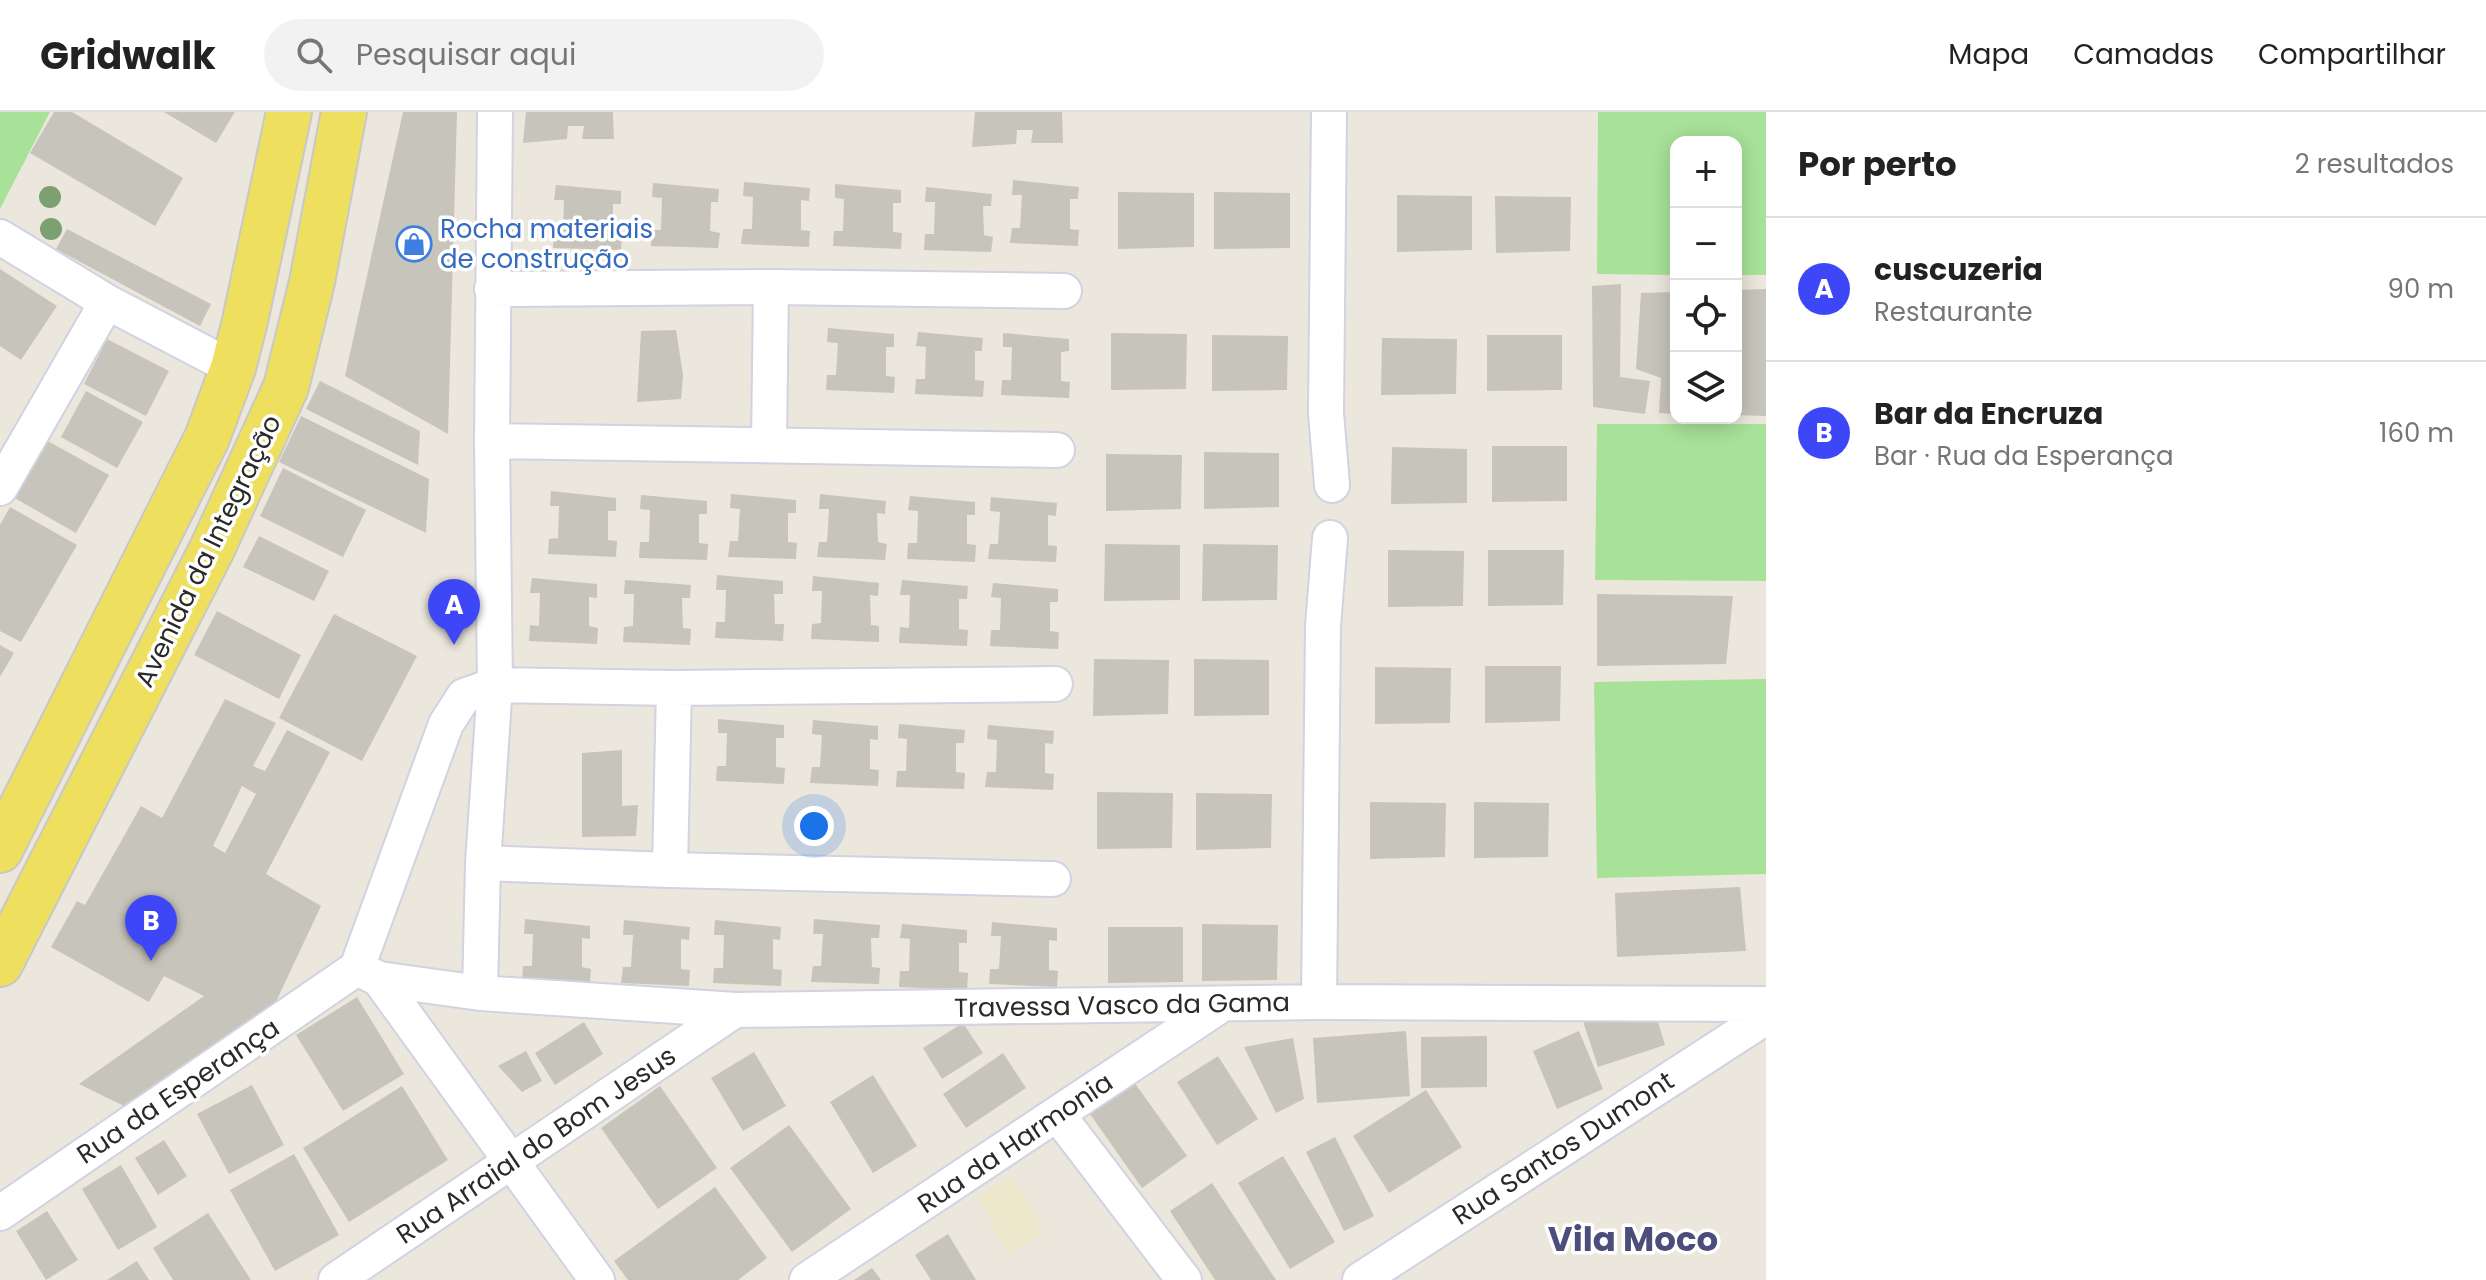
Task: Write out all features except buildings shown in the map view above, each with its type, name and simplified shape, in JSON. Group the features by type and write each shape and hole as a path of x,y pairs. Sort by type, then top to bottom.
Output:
{"main road":[{"name":"Avenida da Integração","path":"0,850 207,438 233,368 289,112"},
{"name":"Avenida da Integração","path":"0,964 212,549 286,387 312,282 344,112"},
{"path":"273,188 293,206 302,208 313,207 327,197"},
{"path":"255,273 278,267 312,282"}],"street":[{"path":"480,993 483,863 495,685 492,289 495,112"},
{"path":"1329,112 1326,413 1332,485"},
{"path":"0,237 107,302 233,368"},
{"path":"492,289 771,287 1064,291"},
{"path":"769,445 771,287"},
{"path":"0,488 107,302"},
{"path":"492,441 1057,450"},
{"path":"1319,1002 1323,626 1330,538"},
{"path":"597,1280 368,974 446,724 464,696 495,685 674,688 1055,684"},
{"path":"670,870 674,688"},
{"path":"483,863 1053,879"},
{"name":"Travessa Vasco da Gama","path":"368,974 480,993 735,1010 1319,1002 1766,1004"},
{"name":"Rua da Esperança","path":"0,1213 368,974"},
{"name":"Rua da Harmonia","path":"807,1280 1221,1005"},
{"name":"Rua Arraial do Bom Jesus","path":"336,1280 735,1010"},
{"name":"Rua Santos Dumont","path":"1360,1280 1766,1017"},
{"path":"1058,1115 1184,1280"}],"shaded area":[{"path":"1014,1177 1045,1234 1008,1254 977,1196"}],"green space":[{"path":"0,112 50,112 0,209"},
{"path":"1598,112 1766,112 1766,275 1742,275 1742,136 1670,136 1670,275 1597,274"},
{"path":"1597,424 1766,424 1766,581 1595,580"},
{"path":"1766,679 1766,874 1597,878 1594,682"}],"place":[{"name":"Rocha materiais de construção","path":"414,244"},
{"name":"cuscuzeria","path":"454,645"},
{"name":"Bar da Encruza","path":"151,961"}],"district":[{"name":"Vila Moco","path":"1633,1239"}]}
